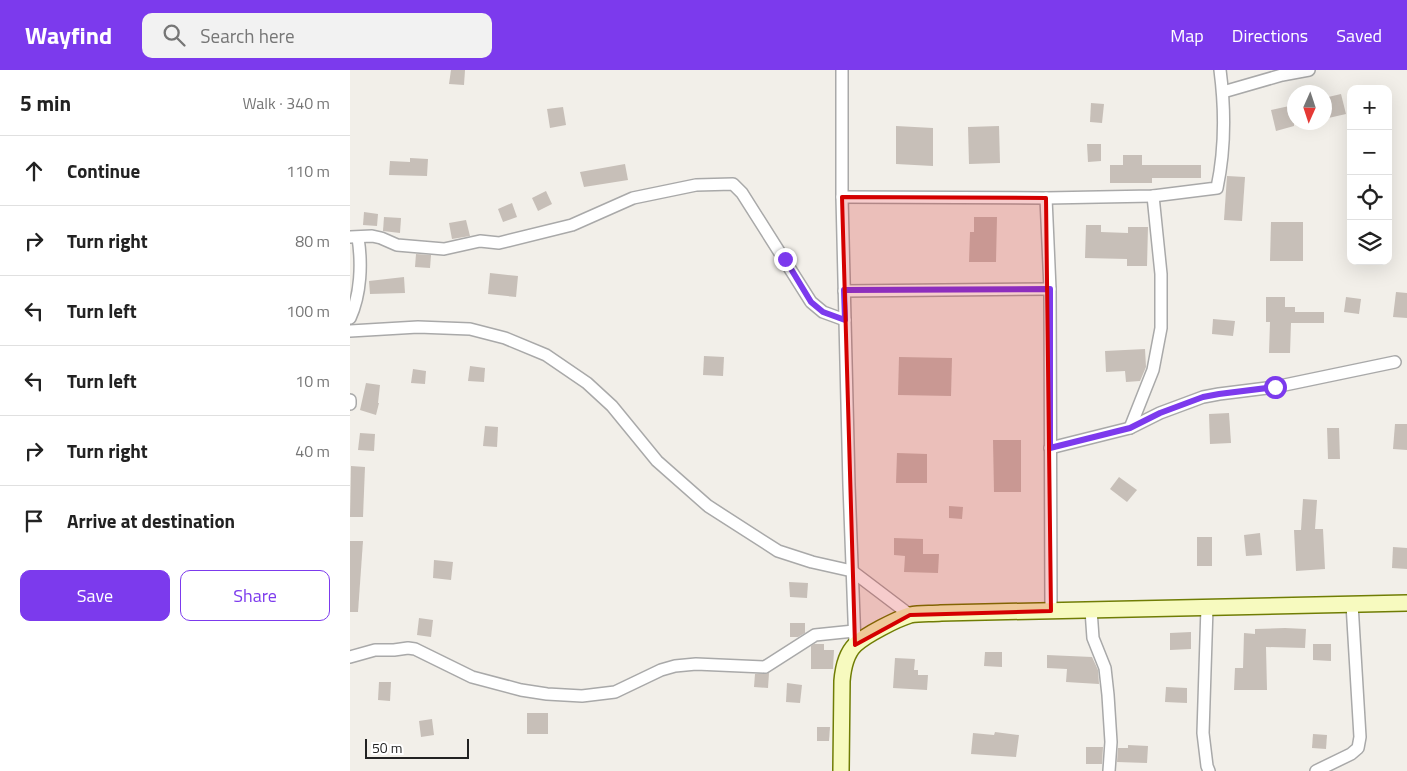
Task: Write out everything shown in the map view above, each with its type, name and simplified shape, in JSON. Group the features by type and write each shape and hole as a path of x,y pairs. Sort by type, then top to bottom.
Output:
{"main road":[{"path":"841,771 843,668 855,638 910,615 1051,610 1407,603"}],"street":[{"path":"350,657 375,650 415,649 472,677 522,690 582,696 615,692 661,670 675,666 696,664 765,667 815,635 855,638 844,290 842,70"},
{"path":"842,197 1046,198 1153,196 1216,188 1221,168 1223,92 1220,70"},
{"path":"1223,92 1282,75 1309,70"},
{"path":"350,318 358,288 360,269 354,237 372,236 397,245 444,249 480,241 499,243 572,225 633,198 696,185 733,184 742,193 811,302 823,312 845,320"},
{"path":"1130,428 1153,370 1161,328 1161,274 1153,196"},
{"path":"1046,198 1050,289 1051,610"},
{"path":"844,290 1050,289"},
{"path":"350,331 418,326 470,330 505,338 546,355 587,383 606,401 657,461 708,506 778,551 812,562 852,570 910,615"},
{"path":"1050,448 1130,428 1160,413 1203,397 1275,387 1395,362"},
{"path":"1316,771 1351,754 1358,748 1360,737 1352,604"},
{"path":"1207,607 1203,733 1209,771"},
{"path":"1091,610 1093,638 1105,668 1108,694 1111,742 1109,771"}],"highlighted area":[{"path":"842,197 1046,198 1051,611 910,615 855,645"}],"building":[{"path":"451,70 465,70 464,85 449,84"},
{"path":"1341,94 1346,114 1332,117 1332,96"},
{"path":"1091,103 1104,104 1102,123 1090,122"},
{"path":"563,107 566,125 550,128 547,109"},
{"path":"1287,107 1287,128 1276,131 1271,110"},
{"path":"896,126 933,128 933,166 896,164"},
{"path":"999,126 1000,163 969,164 968,127"},
{"path":"1087,144 1101,144 1101,161 1088,162"},
{"path":"1123,155 1142,155 1142,165 1201,165 1201,178 1152,178 1152,183 1110,183 1110,165 1123,165"},
{"path":"410,158 428,159 427,176 389,175 390,161 410,162"},
{"path":"625,164 628,180 584,187 580,172"},
{"path":"1227,176 1245,177 1242,221 1224,220"},
{"path":"546,191 552,204 538,211 532,198"},
{"path":"512,203 517,217 503,222 498,209"},
{"path":"364,212 378,214 377,226 363,225"},
{"path":"384,217 401,218 400,233 383,231"},
{"path":"974,217 997,217 996,262 969,262 970,232 974,232"},
{"path":"466,220 470,236 452,239 449,223"},
{"path":"1271,222 1303,222 1303,261 1270,261"},
{"path":"1086,225 1101,225 1101,232 1128,233 1128,227 1148,227 1147,266 1127,266 1127,259 1085,258"},
{"path":"416,254 431,255 430,268 415,267"},
{"path":"490,273 518,276 516,297 488,294"},
{"path":"404,277 405,293 370,294 369,281"},
{"path":"1396,292 1407,293 1407,318 1393,317"},
{"path":"1266,297 1285,297 1285,307 1295,307 1295,312 1324,312 1324,323 1291,323 1290,353 1269,353 1270,322 1266,322"},
{"path":"1346,297 1361,299 1359,314 1344,312"},
{"path":"1213,319 1235,321 1233,336 1212,334"},
{"path":"1145,349 1146,367 1140,381 1126,382 1125,371 1106,372 1105,351"},
{"path":"704,356 724,357 723,376 703,375"},
{"path":"899,357 952,358 951,396 898,395"},
{"path":"470,366 485,368 484,382 468,381"},
{"path":"413,369 426,371 425,384 411,383"},
{"path":"366,383 380,385 376,415 360,410"},
{"path":"1229,413 1231,443 1210,444 1209,414"},
{"path":"1395,424 1407,424 1407,450 1393,449"},
{"path":"485,426 498,427 497,447 483,446"},
{"path":"1327,428 1339,428 1340,459 1328,459"},
{"path":"360,433 375,434 374,451 358,450"},
{"path":"993,440 1021,440 1021,492 994,492"},
{"path":"897,453 927,454 927,483 896,483"},
{"path":"351,466 365,467 363,517 350,517"},
{"path":"1119,477 1137,490 1127,502 1110,489"},
{"path":"1303,499 1317,500 1315,529 1323,529 1325,569 1296,571 1294,530 1301,530"},
{"path":"949,506 963,507 962,519 949,518"},
{"path":"1260,533 1262,555 1246,556 1244,535"},
{"path":"1197,537 1212,537 1212,566 1197,566"},
{"path":"894,538 923,539 923,554 939,554 938,573 904,572 905,556 894,555"},
{"path":"350,541 363,541 358,612 350,612"},
{"path":"1393,547 1407,548 1407,569 1392,568"},
{"path":"434,560 453,562 451,580 433,578"},
{"path":"789,582 808,583 807,598 790,597"},
{"path":"419,618 433,620 431,637 417,635"},
{"path":"790,623 805,623 805,633 798,637 790,637"},
{"path":"1255,629 1306,629 1305,648 1266,647 1267,690 1234,690 1235,668 1243,668 1244,633 1255,634"},
{"path":"1191,632 1191,649 1170,650 1170,633"},
{"path":"814,644 824,644 824,650 834,650 833,669 811,669 811,646"},
{"path":"1313,644 1331,644 1331,661 1313,660"},
{"path":"985,652 1002,652 1002,667 984,666"},
{"path":"1047,655 1092,657 1098,670 1099,684 1066,682 1067,669 1047,668"},
{"path":"895,658 915,659 914,670 918,670 918,675 928,675 927,690 893,688"},
{"path":"769,673 768,688 754,687 755,674"},
{"path":"379,682 391,682 390,701 378,700"},
{"path":"787,683 802,685 800,703 786,702"},
{"path":"1166,687 1187,688 1187,703 1165,702"},
{"path":"527,713 548,713 548,734 527,734"},
{"path":"432,719 434,735 421,737 419,721"},
{"path":"817,727 830,727 829,741 817,741"},
{"path":"995,732 1019,735 1016,757 971,754 973,733 994,735"},
{"path":"1313,734 1327,735 1326,749 1312,748"},
{"path":"1128,745 1148,746 1147,763 1117,762 1118,748 1128,748"},
{"path":"1086,747 1103,747 1102,764 1086,764"}],"route":[{"path":"785,259 811,302 823,312 845,320 844,290 1050,289 1050,448 1130,428 1160,413 1203,397 1275,387"}]}
